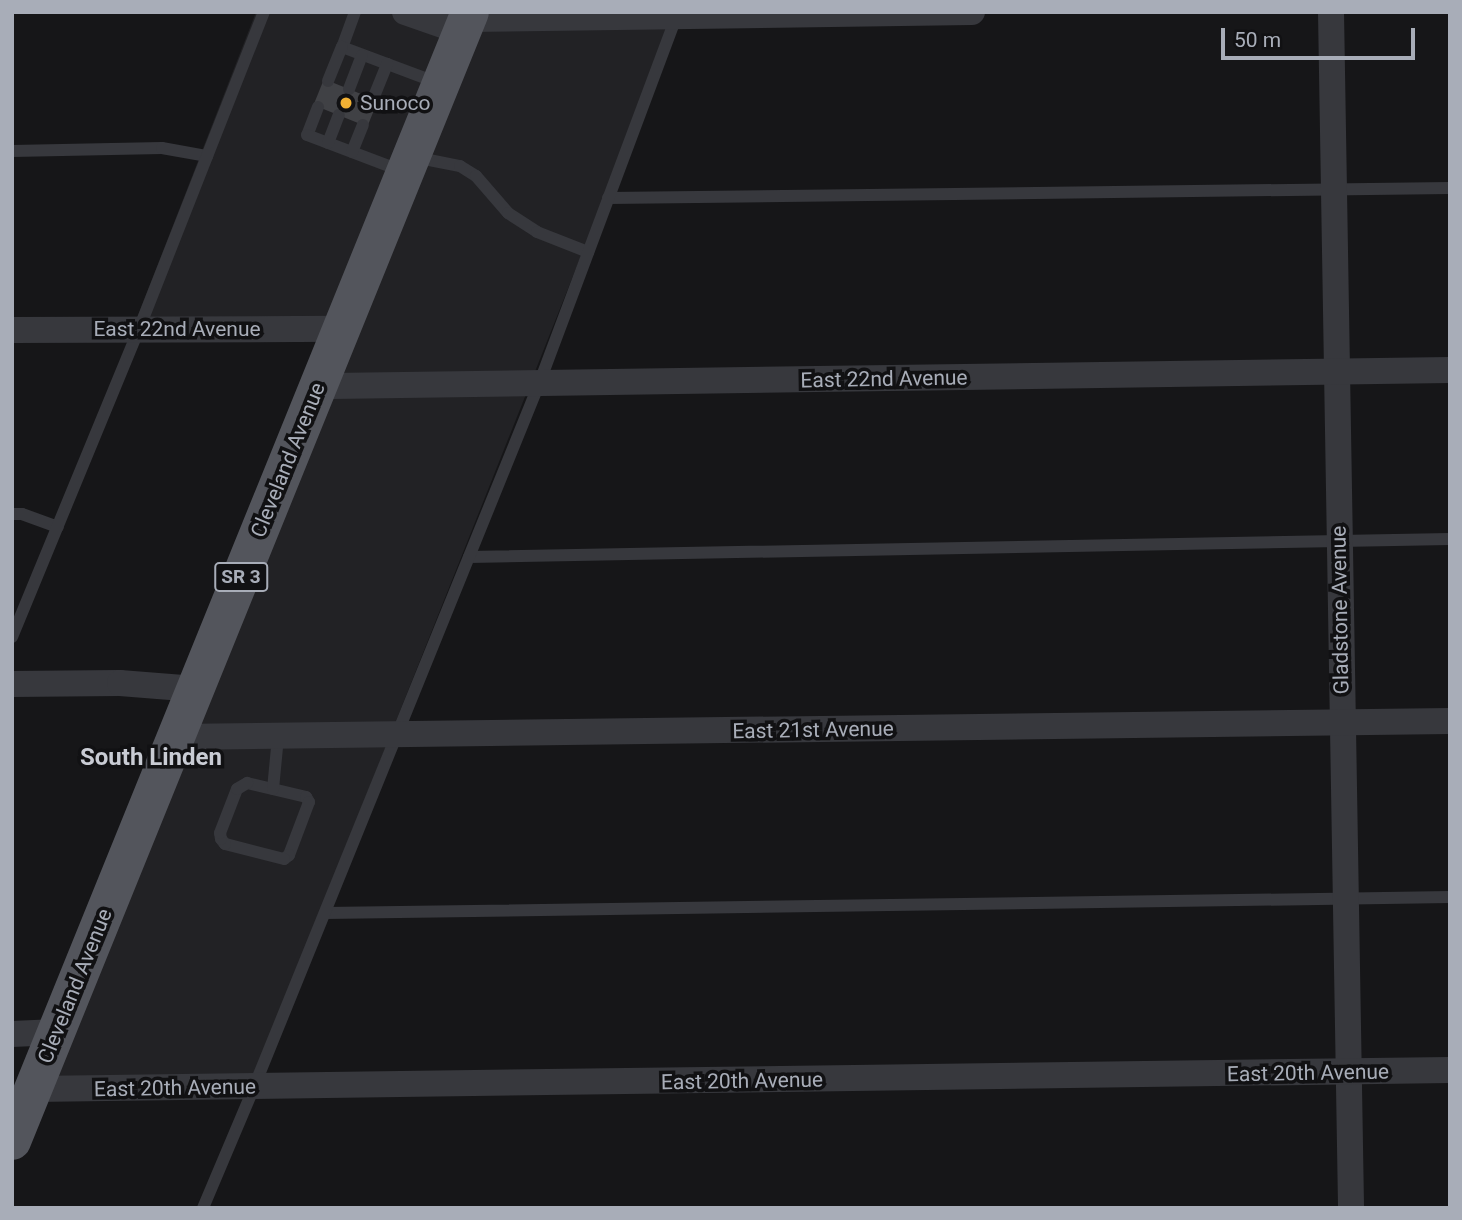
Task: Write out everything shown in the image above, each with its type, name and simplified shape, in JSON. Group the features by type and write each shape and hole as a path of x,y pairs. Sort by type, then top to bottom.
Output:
{"main road":[{"name":"Cleveland Avenue","path":"12,1141 466,21"}],"street":[{"path":"405,12 466,21 677,15 972,12"},
{"name":"Gladstone Avenue","path":"1331,12 1351,1208"},
{"name":"East 22nd Avenue","path":"12,330 341,330"},
{"name":"East 22nd Avenue","path":"319,384 539,384 1450,370"},
{"path":"12,684 120,683 196,689"},
{"name":"East 21st Avenue","path":"176,737 1450,721"},
{"path":"12,1034 57,1032"},
{"name":"East 20th Avenue","path":"33,1089 1450,1070"}],"lane":[{"path":"12,637 139,329 264,12"},
{"path":"328,81 355,12"},
{"path":"202,1208 254,1087 539,384 677,15"},
{"path":"342,47 440,84"},
{"path":"349,89 362,55"},
{"path":"373,99 387,64"},
{"path":"318,107 307,135 352,152 407,164 460,166 476,176 508,213 537,232 588,252"},
{"path":"328,143 339,115"},
{"path":"352,152 363,125"},
{"path":"12,151 162,148 207,156"},
{"path":"608,198 1450,188"},
{"path":"12,514 22,514 58,527"},
{"path":"469,557 1450,539"},
{"path":"273,789 278,737"},
{"path":"247,783 273,789 306,797 309,802 289,855 278,859 225,844 220,833 237,789 247,783"},
{"path":"325,913 1450,897"}],"shaded area":[{"path":"256,12 678,12 250,1088 32,1092 345,329 133,328"}],"building":[{"name":"Sunoco","path":"324,79 378,101 367,127 314,105"}],"place":[{"name":"Sunoco","path":"346,103"}],"district":[{"name":"South Linden","path":"151,758"}]}
